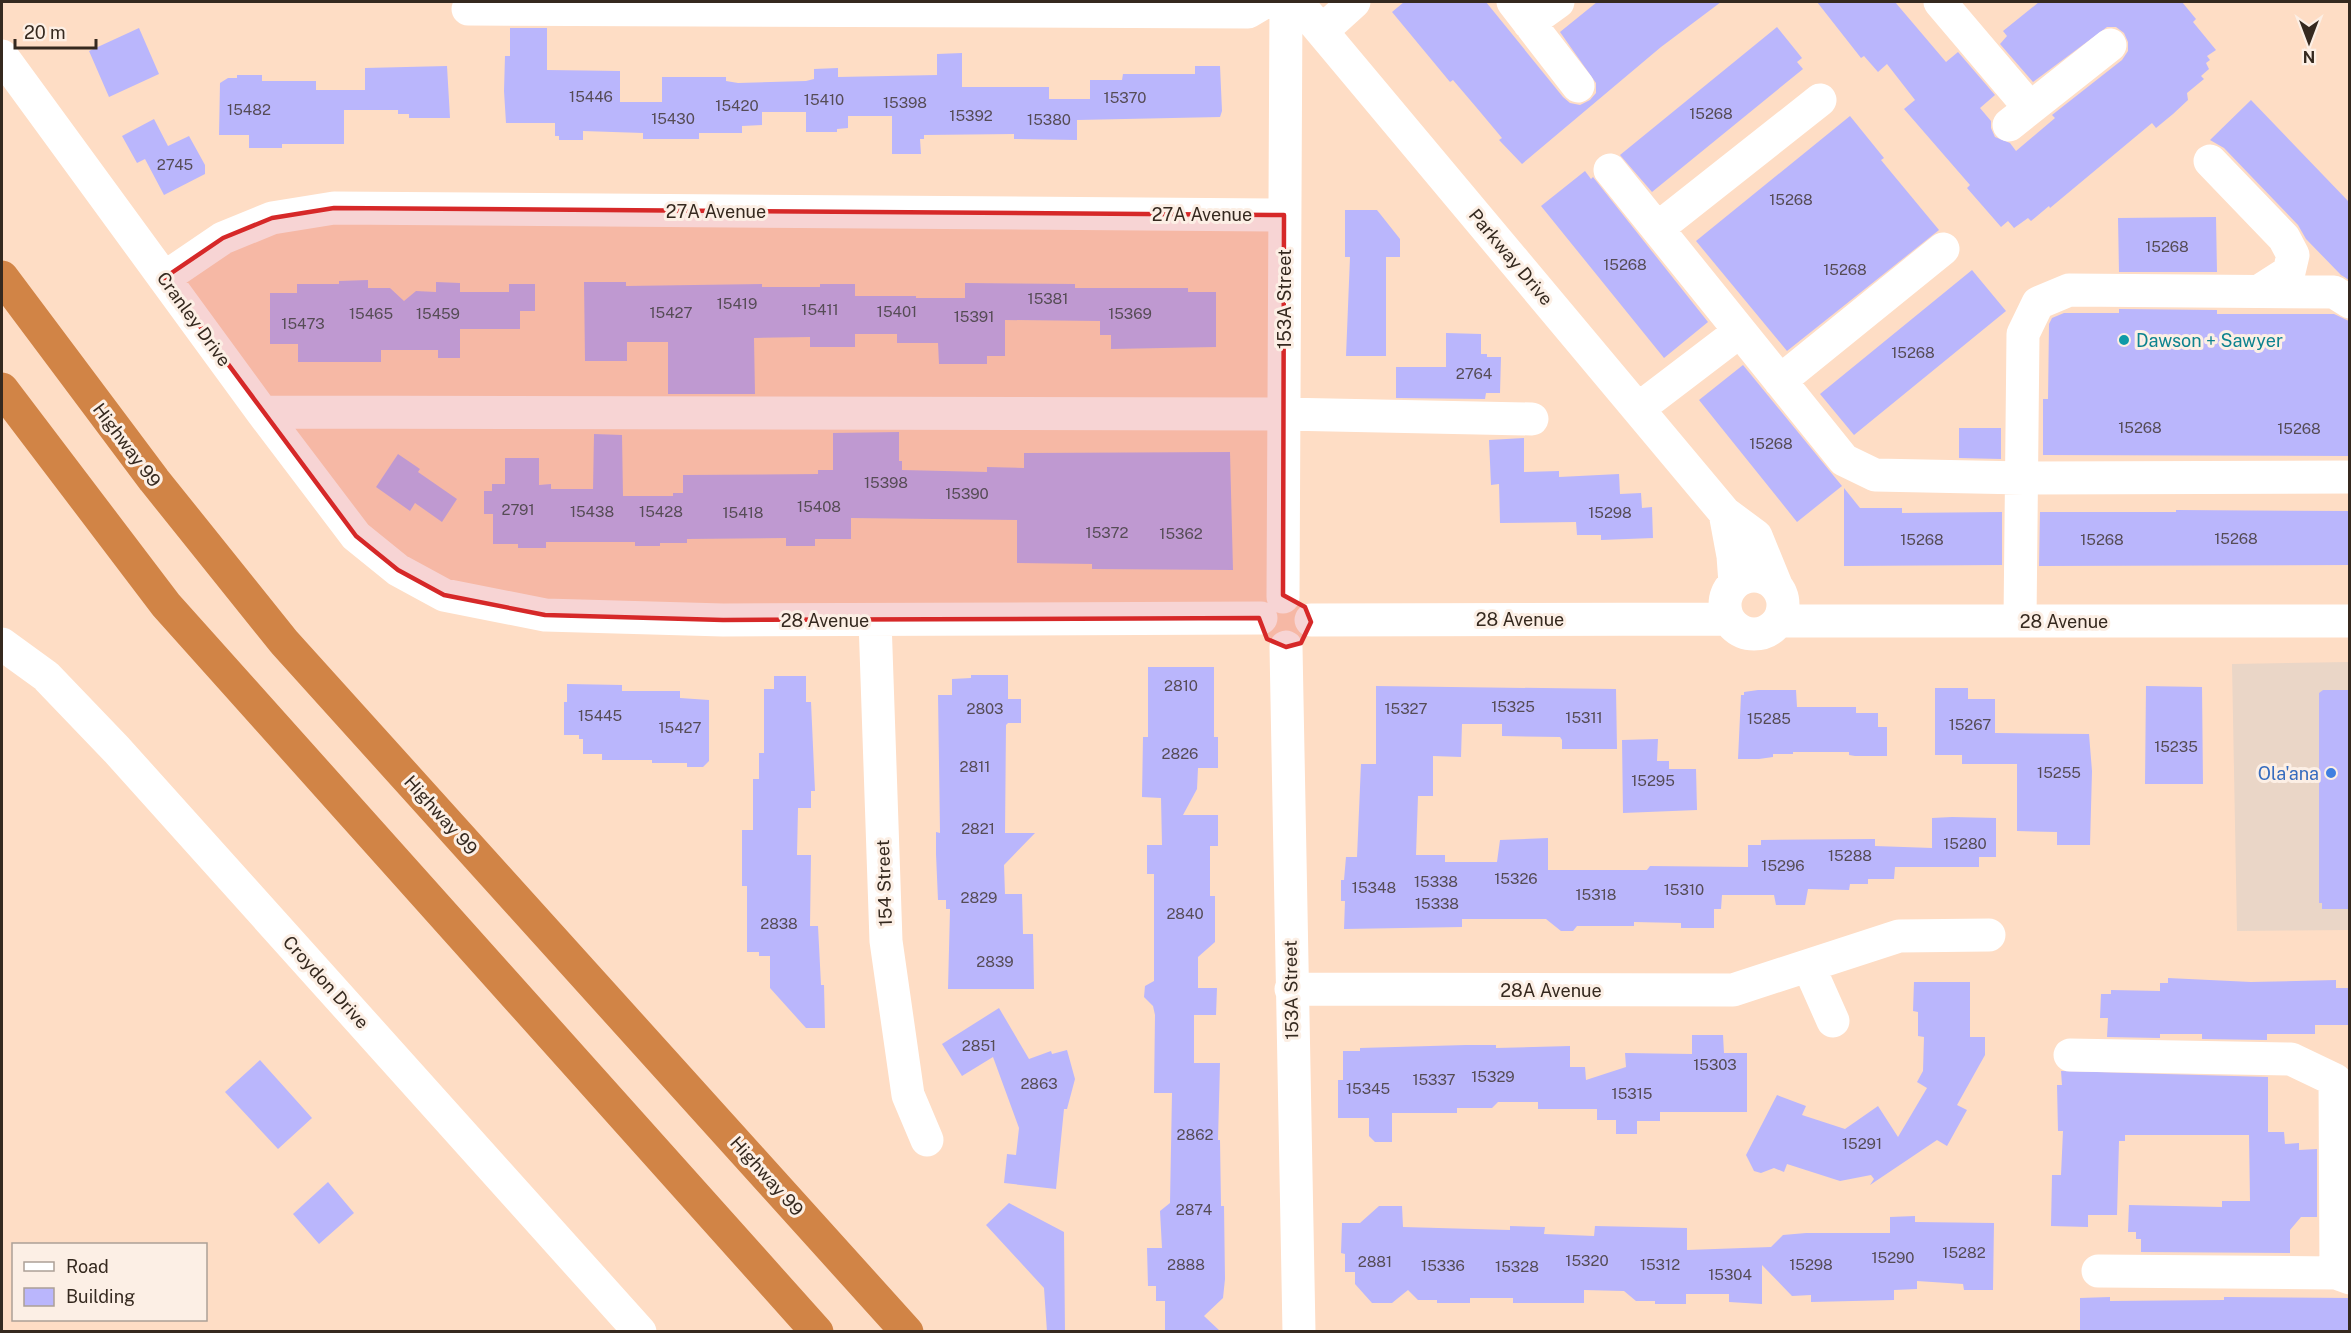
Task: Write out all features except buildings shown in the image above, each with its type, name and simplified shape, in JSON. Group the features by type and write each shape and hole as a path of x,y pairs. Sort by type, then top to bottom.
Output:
{"highway":[{"name":"Highway 99","path":"2,277 154,480 284,642 907,1332"},
{"path":"2,388 173,614 817,1332"}],"street":[{"path":"468,9 1248,12 1265,2"},
{"name":"153A Street","path":"1272,608 1283,414 1286,2"},
{"name":"Parkway Drive","path":"1297,2 1725,513 1756,536 1776,585"},
{"path":"1322,31 1354,2"},
{"path":"1558,2 1521,12 1578,86"},
{"path":"1940,2 2019,117 2110,45"},
{"name":"Cranley Drive","path":"2,56 262,412 356,536 398,570"},
{"path":"1658,228 1820,100"},
{"path":"2210,161 2283,238 2293,255 2289,272 2261,290"},
{"path":"1610,170 1844,460 1875,475 2024,478 2349,477"},
{"name":"27A Avenue","path":"164,278 223,238 272,218 334,208 1284,215"},
{"path":"1780,381 1943,249"},
{"path":"2020,621 2024,478 2023,334 2038,303 2069,290 2261,290 2334,291 2349,303"},
{"path":"1638,409 1739,332"},
{"path":"262,412 1283,414 1532,419"},
{"name":"Parkway Drive","path":"1725,513 1733,556 1735,583"},
{"name":"28 Avenue","path":"398,570 444,595 545,615 723,620 875,620 1272,608"},
{"path":"1760,576 1776,585 1784,603 1779,621 1763,633 1753,634 1735,627 1728,619 1725,600 1735,583 1743,578 1760,576"},
{"path":"1299,601 1305,607 1311,620 1306,637 1301,643 1286,648 1279,647 1267,639 1263,633 1272,608 1299,601"},
{"name":"28 Avenue","path":"1311,620 1728,619"},
{"name":"154 Street","path":"875,620 886,941 908,1095 927,1140"},
{"name":"28 Avenue","path":"1779,621 2349,621"},
{"name":"Croydon Drive","path":"2,644 46,676 117,750 640,1332"},
{"name":"153A Street","path":"1286,648 1299,1332"},
{"name":"28A Avenue","path":"1291,989 1733,990 1899,936 1989,935"},
{"path":"1809,967 1833,1021"},
{"path":"2070,1055 2291,1059 2335,1080 2343,1275 2098,1271"}],"highlighted area":[{"path":"334,208 1284,215 1283,595 1305,607 1311,622 1301,643 1286,647 1267,639 1259,618 723,620 545,615 444,595 398,570 356,536 164,278 223,238 272,218"}],"shaded area":[{"path":"2349,662 2349,930 2237,931 2232,664"}],"place":[{"name":"Dawson + Sawyer","path":"2124,340"},
{"name":"Ola'ana","path":"2331,773"}]}
